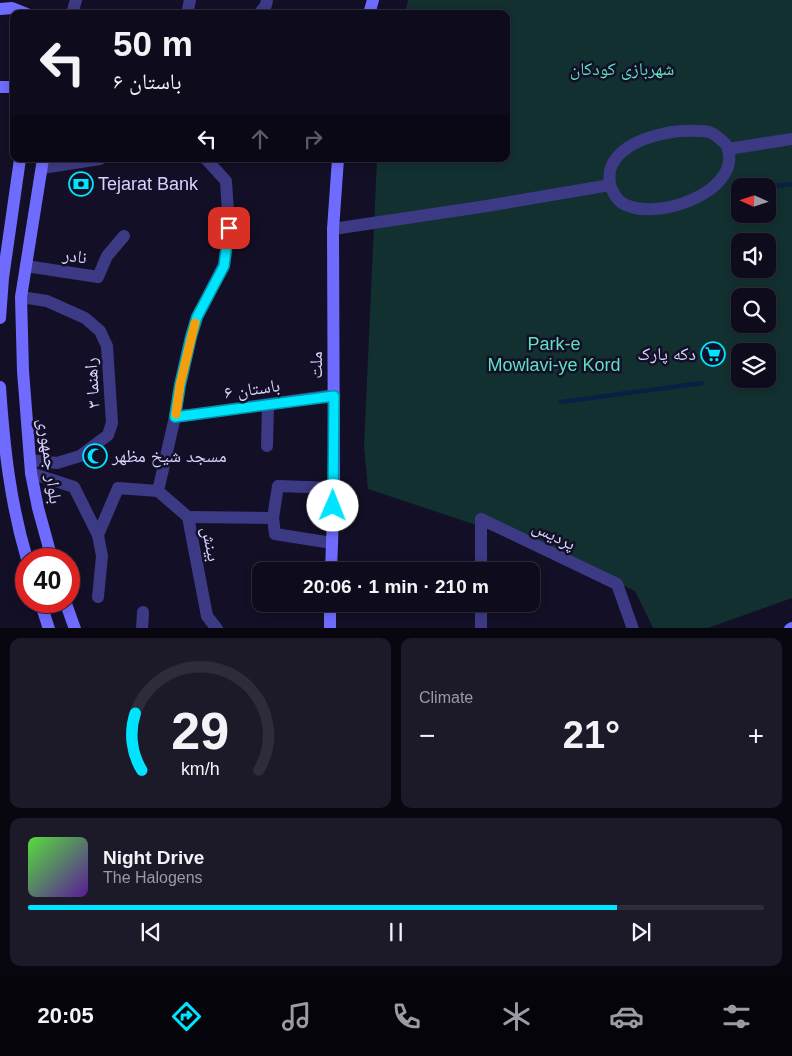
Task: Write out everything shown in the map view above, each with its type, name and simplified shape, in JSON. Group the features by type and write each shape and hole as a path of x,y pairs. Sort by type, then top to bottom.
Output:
{"main road":[{"path":"0,6 17,10"},
{"path":"0,318 3,278 20,162"},
{"name":"ملت","path":"331,562 334,488 333,228 338,162"},
{"name":"بلوار جمهوری","path":"43,163 22,297 23,371 31,474 49,548"},
{"path":"0,387 4,445 12,499 24,548"},
{"path":"330,612 330,628"},
{"path":"44,613 50,628"},
{"path":"69,613 75,628"}],"street":[{"path":"683,130 709,131 725,143 728,149 730,159 721,180 697,199 674,207 642,210 622,203 615,196 610,185 609,173 613,162 628,147 657,135 683,130"},
{"path":"728,149 792,139"},
{"path":"43,163 57,162"},
{"path":"98,535 118,488 158,491 191,337 197,317 224,266 229,228 226,181 209,162"},
{"path":"333,228 487,206 610,185"},
{"name":"نادر","path":"26,266 98,277 107,256 124,236"},
{"name":"راهنما ۳","path":"22,297 47,301 85,318 100,331 107,346 112,423 108,435 80,456 57,463 30,460"},
{"name":"باستان ۶","path":"175,417 334,396"},
{"path":"267,446 268,405"},
{"path":"31,474 74,487 98,535 102,556 98,597"},
{"path":"332,543 275,534 273,518 278,486 334,488"},
{"name":"بینش","path":"158,491 188,517 207,616 217,628"},
{"path":"188,517 273,518"},
{"name":"پردیس","path":"481,562 481,519 617,584 633,628"},
{"path":"142,612 142,628"},
{"path":"481,612 481,628"}],"green space":[{"name":"Park-e Mowlavi-ye Kord","path":"408,0 792,0 792,598 708,628 653,628 635,591 533,544 368,489 364,446 377,162 510,162 510,10 406,10"}],"waterway":[{"path":"776,186 792,184"},
{"path":"561,402 702,383"}],"slow traffic":[{"path":"176,414 180,385 195,323"}],"place":[{"name":"Tejarat Bank","path":"81,184"},
{"name":"دکه پارک","path":"713,354"},
{"name":"مسجد شیخ مظهر","path":"95,456"}],"route":[{"path":"229,228 224,266 197,317 191,337 175,417 334,396 333,506"}],"park label":[{"name":"شهربازی کودکان","path":"622,69"}]}
